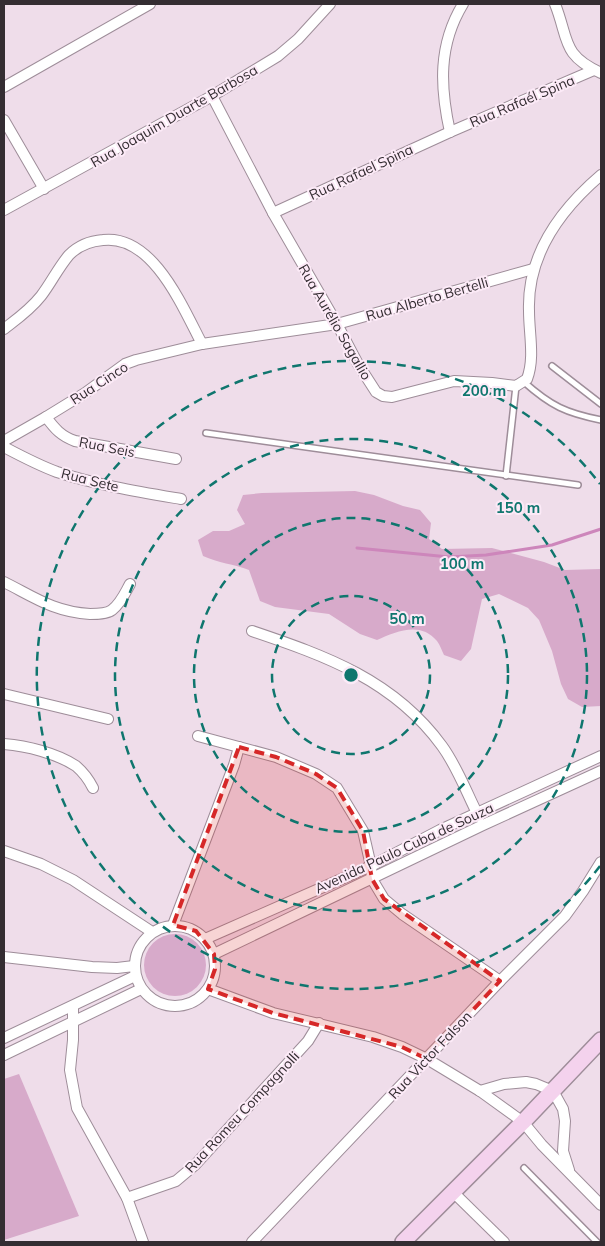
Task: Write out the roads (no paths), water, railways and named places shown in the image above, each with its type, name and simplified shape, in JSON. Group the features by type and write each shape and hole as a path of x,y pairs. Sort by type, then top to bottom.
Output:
{"main road":[{"path":"403,1242 523,1122 601,1040"}],"street":[{"path":"4,87 150,4"},
{"name":"Rua Joaquim Duarte Barbosa","path":"4,210 212,96 278,56 298,39 330,4"},
{"path":"450,132 442,82 444,53 450,31 463,4"},
{"path":"555,4 570,50 579,61 598,72"},
{"name":"Rua Rafaél Spina","path":"450,132 598,72"},
{"name":"Rua Aurélio Sagallio","path":"212,96 273,213 376,392 383,396 392,397 454,381 520,384"},
{"path":"4,120 44,189"},
{"name":"Rua Rafael Spina","path":"273,213 450,132"},
{"path":"520,384 527,379 532,363 528,297 533,269 558,220 579,194 601,175"},
{"path":"4,329 25,314 40,297 70,255 81,246 91,241 124,240 138,248 156,266 175,293 202,344"},
{"name":"Rua Alberto Bertelli","path":"202,344 337,324 533,269"},
{"name":"Rua Cinco","path":"4,441 85,393 125,364 202,344"},
{"name":"Rua Seis","path":"46,417 57,431 75,442 176,459"},
{"name":"Rua Sete","path":"4,447 54,471 140,492 181,499"},
{"path":"4,582 42,602 72,613 95,614 112,610 121,600 130,584"},
{"path":"4,588 19,590"},
{"path":"252,631 322,656 361,674 390,692 416,716 442,746 457,771 483,825"},
{"path":"4,694 108,719"},
{"path":"198,736 276,757 316,774 337,788 363,831 372,879 384,899 402,914 500,981"},
{"path":"4,744 31,748 76,766 87,777 93,788"},
{"path":"173,925 234,765 239,747"},
{"name":"Avenida Paulo Cuba de Souza","path":"205,938 371,866 477,813 601,756"},
{"name":"Avenida Paulo Cuba de Souza","path":"214,954 483,825 601,771"},
{"path":"4,851 41,864 73,880 152,932"},
{"name":"Rua Victor Falson","path":"252,1242 500,981 565,916 601,862"},
{"path":"173,925 185,926 205,938 214,954 215,970 208,989 198,999 174,1007 150,998 141,989 135,971 136,953 142,941 152,932 162,927 173,925"},
{"path":"4,957 135,971"},
{"path":"4,1038 73,1006 135,971"},
{"path":"4,1055 141,989"},
{"path":"208,989 273,1013 402,1047 427,1059 480,1091 523,1122 542,1145 601,1205"},
{"path":"73,1006 74,1022 70,1070 77,1108 127,1198 143,1242"},
{"name":"Rua Romeu Compagnolli","path":"127,1198 176,1181 195,1165 308,1041 318,1024"},
{"path":"480,1091 504,1084 526,1082 553,1091 563,1109 565,1121 564,1158 572,1175"},
{"path":"542,1145 551,1146 564,1142"},
{"path":"453,1192 504,1242"}],"lane":[{"path":"552,366 601,404"},
{"path":"506,476 520,384 564,411 601,420"},
{"path":"206,434 578,485"},
{"path":"524,1168 597,1242"}],"waterway":[{"path":"357,548 449,557 486,555 552,545 601,529"}]}
